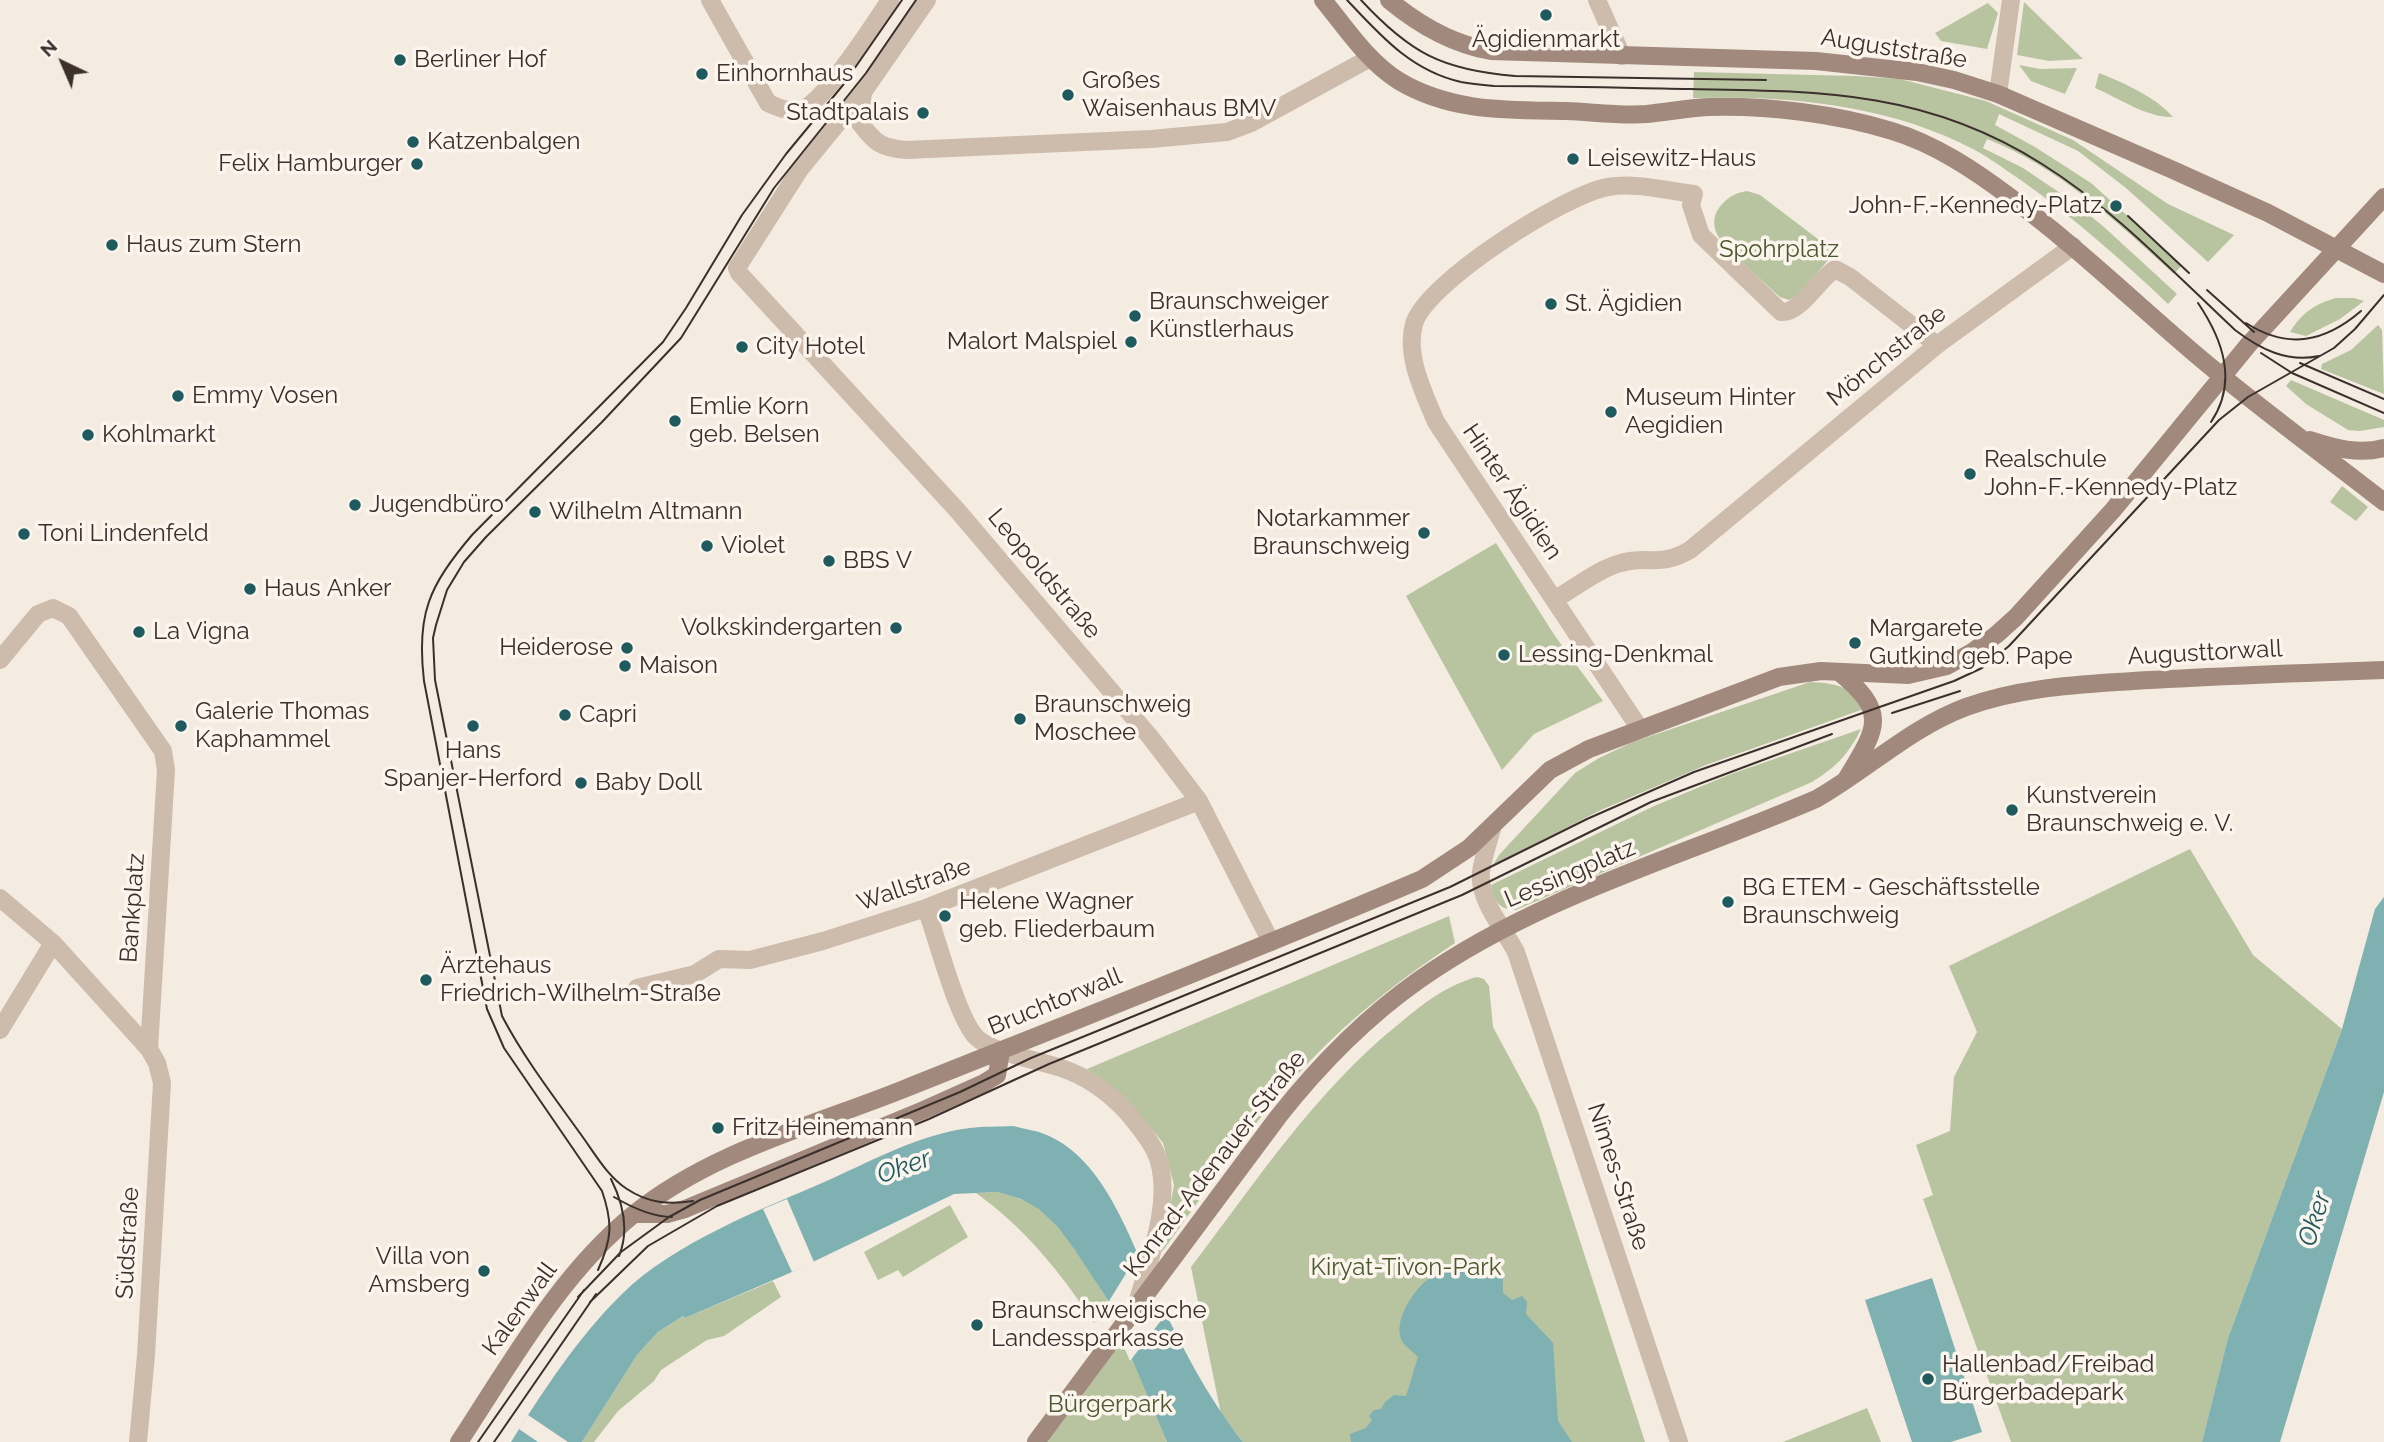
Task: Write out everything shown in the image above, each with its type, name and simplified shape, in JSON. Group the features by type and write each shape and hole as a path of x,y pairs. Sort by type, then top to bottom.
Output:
{"main road":[{"path":"1323,0 1370,58 1399,80 1446,102 1489,109 1643,114 1710,107 1780,111 1847,119 1894,131 1958,161 2006,193 2073,246 2223,376 2296,436 2384,502"},
{"name":"Auguststraße","path":"1389,0 1419,23 1440,34 1491,51 1816,61 1929,75 1998,94 2185,175 2339,249"},
{"path":"1492,829 1550,770 1574,755 1767,680 1802,672 1891,675 1923,673 1947,666 1996,635 2113,510 2266,326 2384,197"},
{"path":"2339,249 2384,274"},
{"path":"2296,436 2355,452 2384,448"},
{"name":"Augusttorwall","path":"2028,689 2176,678 2384,670"},
{"path":"1839,672 1866,696 1872,709 1872,729 1867,742 1843,784"},
{"name":"Lessingplatz","path":"1504,929 1587,891 1816,799 1843,784 1929,724 1965,707 2028,689"},
{"name":"Bruchtorwall","path":"634,1214 668,1189 700,1171 1271,942 1422,878 1464,853 1492,829"},
{"name":"Konrad-Adenauer-Straße","path":"1035,1442 1278,1117 1332,1055 1385,1005 1419,980 1504,929"},
{"path":"634,1214 667,1214 685,1209 926,1110 997,1075 1001,1051"},
{"name":"Kalenwall","path":"459,1442 557,1297 584,1263 634,1214"}],"street":[{"path":"710,0 768,103 795,111 804,109 814,101 853,54 891,0"},
{"path":"927,0 863,92 860,123 873,140 888,149 1151,139 1227,132 1251,123 1370,58"},
{"path":"1597,0 1622,56"},
{"path":"1998,94 2011,0"},
{"name":"Leopoldstraße","path":"863,92 800,169 737,268 739,273 977,532 1151,738 1199,801 1271,942"},
{"name":"Hinter Ägidien","path":"1640,729 1436,422 1419,379 1413,346 1414,323 1424,306 1457,276 1532,221 1571,201 1608,187 1640,187 1694,194 1692,205 1701,236 1781,312 1794,309 1825,275 1835,270 1850,276 1937,345"},
{"name":"Mönchstraße","path":"1554,600 1617,564 1631,560 1664,561 1690,550 1937,345 2073,246"},
{"name":"Bankplatz","path":"0,660 38,614 56,603 69,616 163,751 166,770 149,1049"},
{"name":"Wallstraße","path":"637,988 695,974 719,959 750,960 824,941 926,908 1199,801"},
{"name":"Lessingplatz","path":"1492,829 1481,873 1482,886 1491,910 1504,929"},
{"path":"0,898 53,943 149,1049"},
{"path":"926,908 965,1021 979,1040 1001,1051 1061,1068 1091,1082 1120,1106 1141,1129 1155,1152 1161,1169 1163,1190 1152,1249 1136,1307"},
{"name":"Nîmes-Straße","path":"1504,929 1521,967 1679,1442"},
{"path":"0,1030 53,943"},
{"name":"Südstraße","path":"138,1442 146,1355 162,1083 157,1063 149,1049"}],"green space":[{"path":"2024,2 2083,59 2049,61 2017,55"},
{"path":"1988,3 1998,13 1987,49 1941,41 1935,33"},
{"path":"2019,65 2040,69 2077,68 2065,94 2031,81"},
{"path":"1694,72 1900,79 1986,101 2073,140 2168,204 2234,235 2208,262 2126,188 2078,151 1999,114 1995,125 2091,183 2182,265 2174,274 2109,216 2063,181 2014,151 1987,139 1983,148 2023,168 2072,201 2104,227 2177,294 2168,304 2060,210 2004,168 1973,149 1907,122 1837,106 1765,99 1693,98"},
{"path":"2099,73 2148,97 2173,117 2143,111 2095,88"},
{"name":"Spohrplatz","path":"1747,191 1760,195 1835,252 1798,296 1789,300 1780,297 1746,266 1716,231 1715,217 1722,204 1731,196"},
{"path":"2336,298 2364,301 2340,319 2306,336 2290,332 2309,310"},
{"path":"2378,325 2382,330 2384,394 2321,369 2322,364 2351,350"},
{"path":"2291,380 2384,420 2384,427 2348,430 2306,404 2286,386"},
{"path":"2342,486 2368,507 2356,521 2330,502"},
{"path":"1496,543 1555,636 1603,701 1534,734 1502,770 1406,596"},
{"path":"1810,682 1826,683 1848,690 1854,695 1861,710 1706,765 1601,810 1493,865 1499,855 1575,773 1599,758 1633,742"},
{"path":"1861,729 1841,760 1812,782 1516,910 1502,906 1493,896 1491,885 1654,806 1731,774"},
{"path":"2190,849 2253,955 2342,1029 2228,1338 2202,1442 2011,1442 1923,1199 1933,1195 1916,1145 1950,1131 1954,1077 1977,1032 1949,966"},
{"path":"1449,916 1455,943 1379,998 1344,1028 1289,1083 1251,1130 1162,1252 1174,1185 1163,1143 1126,1098 1087,1069"},
{"name":"Kiryat-Tivon-Park","path":"1477,977 1484,979 1489,986 1493,1027 1538,1111 1645,1442 1243,1442 1221,1414 1191,1267 1288,1138 1341,1077 1427,1002 1456,985"},
{"path":"998,1192 1024,1200 1038,1208 1068,1238 1107,1299 1106,1306 1094,1323 1041,1252 1010,1221 976,1193"},
{"path":"950,1205 968,1237 903,1277 898,1270 878,1280 864,1252"},
{"path":"773,1281 781,1297 724,1336 707,1340 661,1370 654,1381 618,1411 594,1442 582,1442 637,1355 658,1332 683,1316 685,1318"},
{"name":"Bürgerpark","path":"1121,1329 1167,1442 1036,1442"},
{"path":"1867,1408 1881,1442 1783,1442"}],"water":[{"name":"Oker","path":"2384,897 2384,1092 2280,1442 2202,1442 2228,1338 2342,1029 2375,909"},
{"name":"Oker","path":"1013,1126 1039,1132 1061,1143 1081,1158 1097,1177 1123,1222 1164,1311 1195,1369 1243,1442 1167,1442 1107,1299 1075,1250 1058,1227 1039,1209 1021,1199 998,1192 954,1194 792,1272 685,1318 683,1316 658,1332 637,1355 582,1442 511,1442 549,1384 591,1328 622,1294 668,1258 721,1228 916,1142 970,1128"},
{"path":"1482,1259 1503,1275 1503,1293 1512,1300 1522,1296 1527,1302 1526,1314 1553,1343 1558,1421 1572,1442 1351,1442 1350,1434 1366,1428 1372,1420 1369,1416 1374,1410 1381,1409 1394,1395 1406,1396 1418,1357 1402,1341 1400,1333 1402,1315 1411,1297 1430,1278"},
{"name":"Hallenbad/Freibad Bürgerbadepark","path":"1932,1278 1982,1432 1951,1442 1912,1442 1865,1300"}],"pier":[{"path":"787,1199 814,1262 792,1272 763,1209"},
{"path":"1138,1246 1169,1310 1130,1361 1106,1306 1130,1267"},
{"path":"528,1415 568,1442 538,1442 519,1429"}],"tram line":[{"path":"598,1270 609,1231 608,1212 602,1191 504,1048 487,1009 424,681 424,619 429,602 445,570 472,535 663,342 742,215 786,154 843,85 902,0"},
{"path":"693,1201 667,1203 651,1200 620,1184 597,1158 540,1077 502,1016 435,680 433,638 447,590 464,562 681,338 774,188 866,73 916,0"},
{"path":"1347,0 1398,50 1427,69 1461,82 1494,86 1829,94 1915,109 1957,122 1999,140 2042,164 2094,201 2244,337 2285,356 2319,356"},
{"path":"1361,0 1412,46 1429,56 1467,69 1515,76 1766,80"},
{"path":"2128,216 2189,273"},
{"path":"2207,290 2254,332"},
{"path":"578,1297 621,1252 669,1217 700,1200 960,1092 1031,1058 1450,887 1587,819 1694,772 1954,681 1982,668 2009,646 2219,420 2248,397 2334,348 2355,329 2384,295"},
{"path":"2198,303 2214,332 2224,361 2224,392 2211,422"},
{"path":"2246,323 2277,337 2306,339 2334,330 2361,311"},
{"path":"2261,353 2292,373 2384,413"},
{"path":"2300,363 2384,399"},
{"path":"1892,713 1960,691"},
{"path":"590,1302 648,1246 717,1206 929,1119 1049,1064 1462,895 1651,802 1832,734"},
{"path":"611,1179 624,1216 624,1236 619,1256"},
{"path":"614,1197 642,1211 672,1217"},
{"path":"478,1442 584,1290"},
{"path":"494,1442 596,1294"}],"place":[{"name":"Ägidienmarkt","path":"1546,15"},
{"name":"Berliner Hof","path":"400,60"},
{"name":"Einhornhaus","path":"702,74"},
{"name":"Großes Waisenhaus BMV","path":"1068,95"},
{"name":"Stadtpalais","path":"923,113"},
{"name":"Katzenbalgen","path":"413,142"},
{"name":"Leisewitz-Haus","path":"1573,159"},
{"name":"Felix Hamburger","path":"417,164"},
{"name":"John-F.-Kennedy-Platz","path":"2116,206"},
{"name":"Haus zum Stern","path":"112,245"},
{"name":"St. Ägidien","path":"1551,304"},
{"name":"Braunschweiger Künstlerhaus","path":"1135,316"},
{"name":"Malort Malspiel","path":"1131,342"},
{"name":"City Hotel","path":"742,347"},
{"name":"Emmy Vosen","path":"178,396"},
{"name":"Museum Hinter Aegidien","path":"1611,412"},
{"name":"Emlie Korn geb. Belsen","path":"675,421"},
{"name":"Kohlmarkt","path":"88,435"},
{"name":"Realschule John-F.-Kennedy-Platz","path":"1970,474"},
{"name":"Jugendbüro","path":"355,505"},
{"name":"Wilhelm Altmann","path":"535,512"},
{"name":"Notarkammer Braunschweig","path":"1424,533"},
{"name":"Toni Lindenfeld","path":"24,534"},
{"name":"Violet","path":"707,546"},
{"name":"BBS V","path":"829,561"},
{"name":"Haus Anker","path":"250,589"},
{"name":"Volkskindergarten","path":"896,628"},
{"name":"La Vigna","path":"139,632"},
{"name":"Margarete Gutkind geb. Pape","path":"1855,643"},
{"name":"Heiderose","path":"627,648"},
{"name":"Lessing-Denkmal","path":"1504,655"},
{"name":"Maison","path":"625,666"},
{"name":"Capri","path":"565,715"},
{"name":"Braunschweig Moschee","path":"1020,719"},
{"name":"Galerie Thomas Kaphammel","path":"181,726"},
{"name":"Hans Spanjer-Herford","path":"473,726"},
{"name":"Baby Doll","path":"581,783"},
{"name":"Kunstverein Braunschweig e. V.","path":"2012,810"},
{"name":"BG ETEM - Geschäftsstelle Braunschweig","path":"1728,902"},
{"name":"Helene Wagner geb. Fliederbaum","path":"945,916"},
{"name":"Ärztehaus Friedrich-Wilhelm-Straße","path":"426,980"},
{"name":"Fritz Heinemann","path":"718,1128"},
{"name":"Villa von Amsberg","path":"484,1271"},
{"name":"Braunschweigische Landessparkasse","path":"977,1325"},
{"name":"Hallenbad/Freibad Bürgerbadepark","path":"1928,1379"}]}
